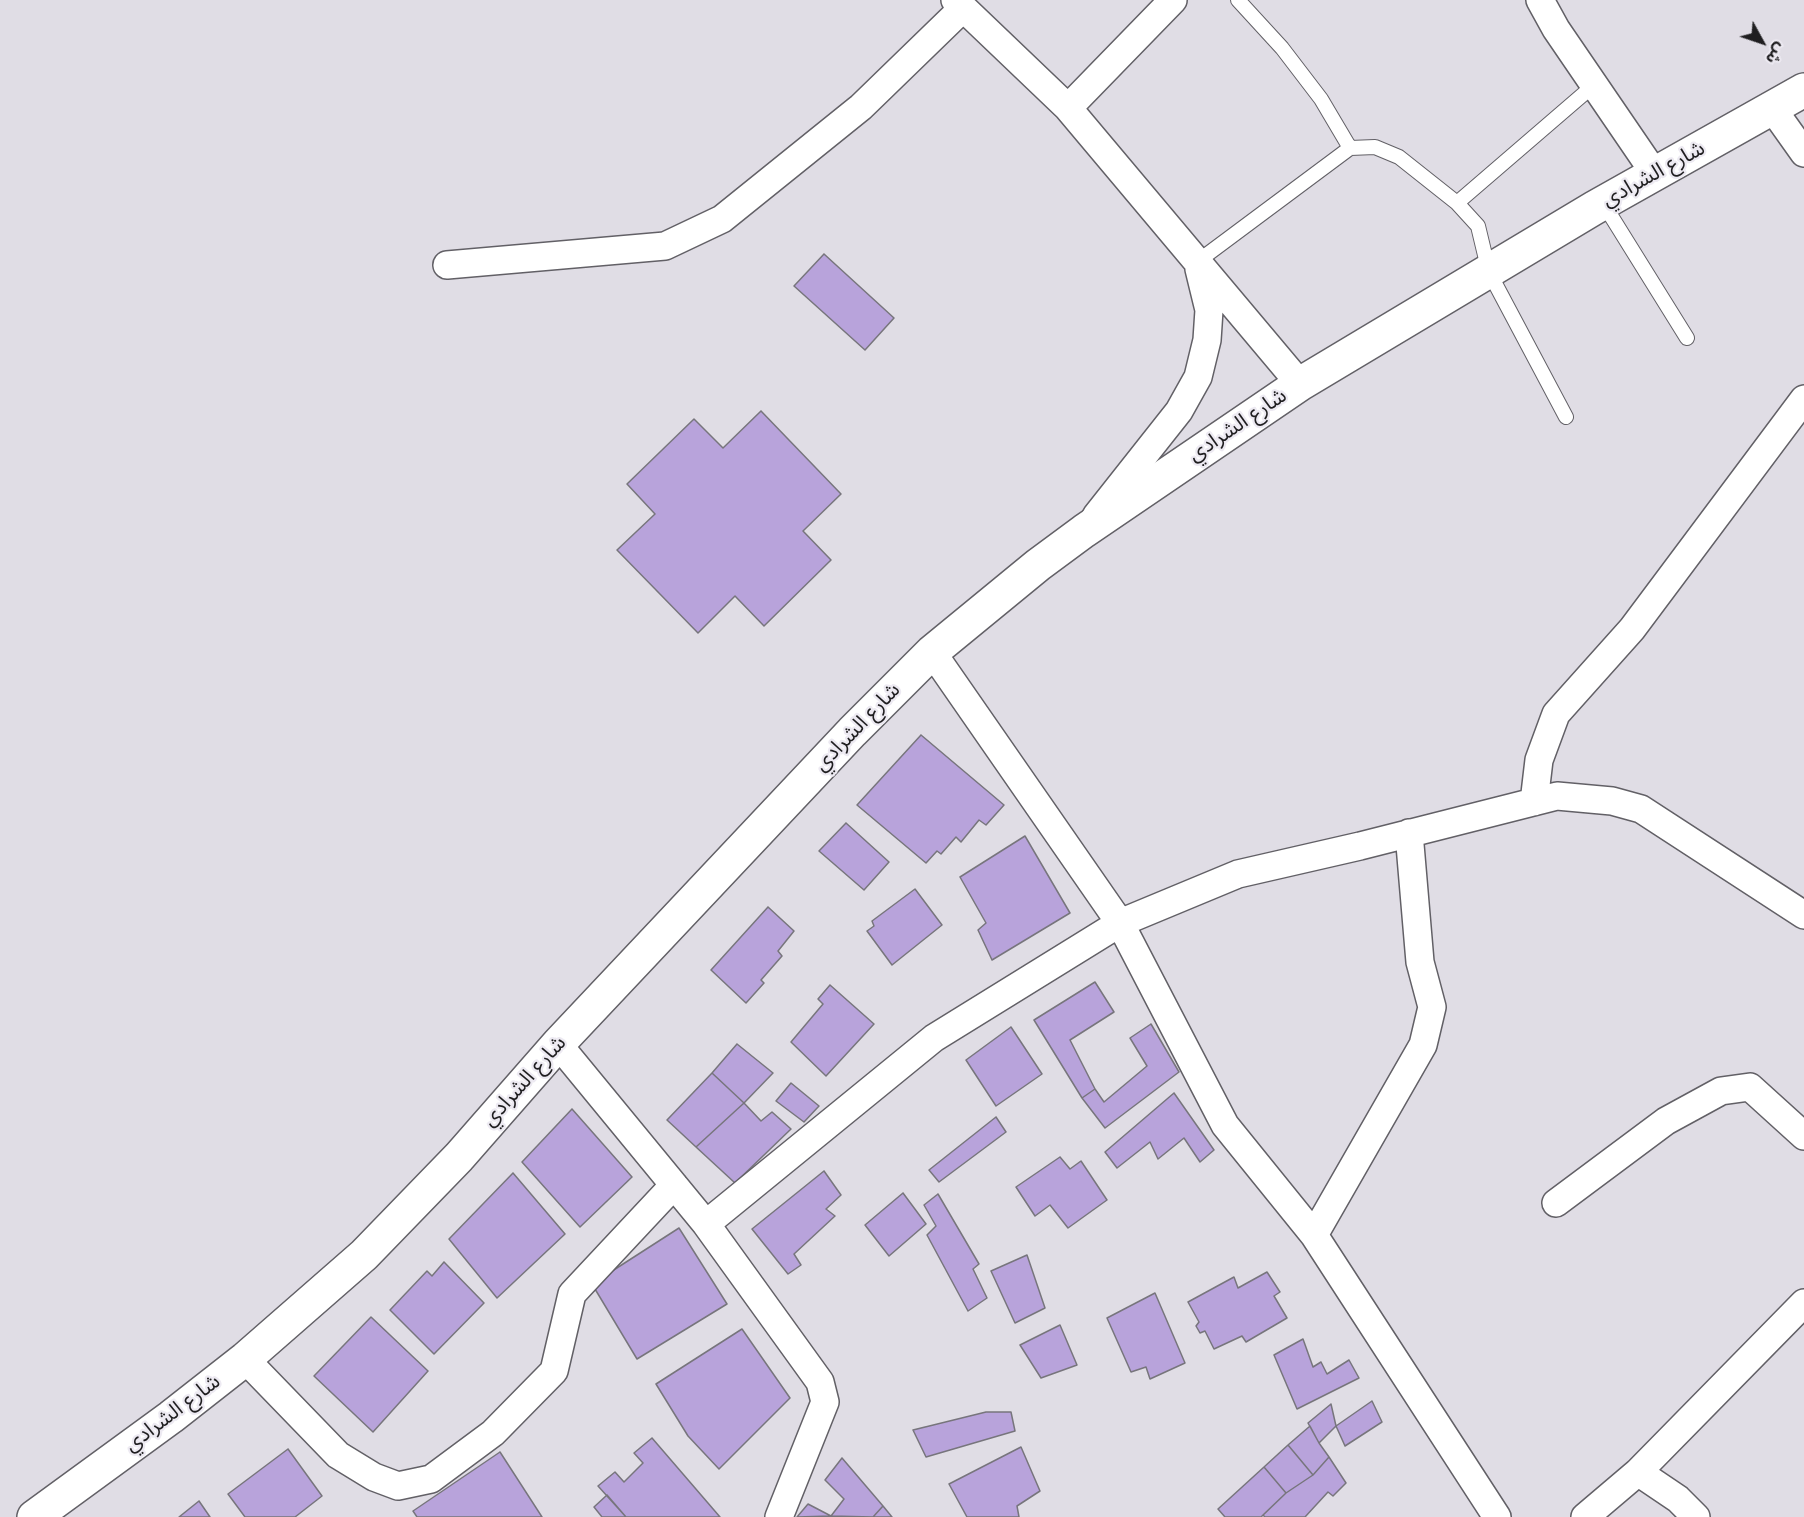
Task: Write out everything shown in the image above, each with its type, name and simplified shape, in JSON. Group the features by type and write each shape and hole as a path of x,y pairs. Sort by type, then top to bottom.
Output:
{"street":[{"path":"1068,108 1173,0"},
{"path":"1540,0 1556,29 1655,174"},
{"path":"447,265 665,246 722,219 861,107 959,4 1068,108 1300,384"},
{"name":"شارع الشرادي","path":"34,1517 171,1418 245,1359 364,1255 459,1157 558,1044 852,732 932,652 1038,565 1084,531 1300,384 1655,174 1804,90"},
{"path":"1772,108 1804,153"},
{"path":"1084,531 1179,411 1198,377 1207,340 1209,310 1197,262"},
{"path":"1534,801 1539,760 1556,714 1632,629 1804,399"},
{"path":"932,652 1120,923 1225,1125 1314,1235 1497,1517"},
{"path":"706,1224 934,1038 1120,923 1238,874 1557,796 1612,801 1641,809 1804,915"},
{"path":"1314,1235 1423,1046 1432,1007 1420,962 1409,833"},
{"path":"558,1044 706,1224 820,1382 825,1402 779,1517"},
{"path":"1556,1203 1666,1120 1721,1091 1750,1087 1804,1136"},
{"path":"245,1359 339,1455 374,1477 398,1486 431,1479 493,1433 554,1371 572,1294 674,1185"},
{"path":"1586,1517 1638,1472 1804,1303"},
{"path":"1638,1472 1678,1499 1696,1517"}],"lane":[{"path":"1238,0 1282,48 1321,99 1350,148"},
{"path":"1457,203 1594,85"},
{"path":"1197,262 1350,148 1375,147 1399,157 1457,203 1478,226 1489,272 1566,417"},
{"path":"1604,204 1688,338"}],"building":[{"path":"824,254 894,318 865,350 794,286"},
{"path":"761,411 841,494 803,531 831,560 764,626 735,596 698,633 617,550 655,514 627,484 694,419 723,448"},
{"path":"921,735 1004,805 986,825 979,820 961,842 956,837 941,854 937,851 926,863 857,805"},
{"path":"846,823 889,862 864,890 819,851"},
{"path":"1025,836 1070,913 992,960 978,930 986,923 960,877"},
{"path":"915,889 942,925 892,965 867,931 874,926 872,921"},
{"path":"768,907 794,931 778,951 782,956 761,980 764,983 746,1003 711,970"},
{"path":"1095,982 1114,1012 1070,1040 1095,1089 1082,1098 1034,1020"},
{"path":"830,985 874,1024 826,1076 791,1042 823,1004 818,999"},
{"path":"1151,1024 1179,1072 1105,1128 1082,1098 1095,1089 1104,1102 1147,1066 1130,1038"},
{"path":"1011,1027 1042,1074 996,1106 966,1060"},
{"path":"737,1044 773,1073 744,1103 712,1073"},
{"path":"712,1073 744,1103 696,1147 667,1120"},
{"path":"791,1083 819,1106 804,1122 776,1101"},
{"path":"1174,1093 1214,1150 1200,1162 1184,1138 1158,1159 1150,1142 1117,1168 1105,1152"},
{"path":"744,1103 761,1121 772,1112 791,1129 735,1183 696,1147"},
{"path":"572,1109 632,1177 580,1227 522,1162"},
{"path":"996,1117 1006,1132 939,1182 929,1170"},
{"path":"1060,1157 1070,1169 1081,1161 1107,1200 1068,1228 1050,1205 1035,1216 1016,1187"},
{"path":"824,1171 841,1195 826,1209 835,1216 794,1254 801,1265 788,1274 752,1229"},
{"path":"513,1173 565,1234 497,1298 449,1239"},
{"path":"903,1193 926,1224 889,1256 865,1225"},
{"path":"938,1194 979,1264 973,1269 987,1298 968,1311 927,1235 936,1226 924,1205"},
{"path":"679,1228 727,1304 637,1359 592,1284"},
{"path":"1027,1255 1045,1308 1015,1323 991,1271"},
{"path":"444,1262 484,1303 434,1354 390,1310 427,1271 432,1276"},
{"path":"1267,1272 1280,1292 1274,1296 1287,1318 1246,1342 1242,1336 1214,1349 1205,1331 1200,1333 1196,1326 1199,1322 1188,1302 1234,1277 1238,1288"},
{"path":"1155,1293 1185,1363 1150,1379 1146,1367 1131,1372 1107,1318"},
{"path":"371,1317 428,1371 373,1432 314,1376"},
{"path":"1060,1325 1077,1365 1041,1378 1020,1345"},
{"path":"742,1329 790,1398 719,1469 688,1436 656,1384"},
{"path":"1303,1339 1313,1367 1321,1362 1327,1374 1349,1360 1359,1378 1297,1409 1274,1355"},
{"path":"1372,1401 1382,1422 1345,1446 1336,1426"},
{"path":"1331,1404 1336,1426 1319,1443 1308,1423"},
{"path":"986,1412 1011,1412 1015,1431 926,1457 913,1430"},
{"path":"1310,1426 1329,1457 1313,1475 1288,1445"},
{"path":"652,1438 720,1517 626,1517 598,1486 615,1472 624,1482 643,1463 634,1453"},
{"path":"1288,1445 1313,1475 1286,1493 1264,1467"},
{"path":"1021,1447 1040,1491 1017,1506 1019,1517 967,1517 949,1484"},
{"path":"288,1449 322,1496 295,1517 245,1517 228,1494"},
{"path":"500,1452 542,1517 417,1517 413,1511"},
{"path":"1329,1457 1346,1483 1333,1496 1328,1492 1305,1517 1265,1517 1263,1515 1286,1493 1313,1475"},
{"path":"842,1458 883,1506 873,1517 831,1516 844,1499 825,1480"},
{"path":"1264,1467 1286,1493 1261,1517 1225,1517 1218,1509"},
{"path":"607,1495 626,1517 602,1517 594,1507"},
{"path":"199,1501 210,1517 179,1517"},
{"path":"808,1504 831,1516 797,1517"},
{"path":"883,1506 892,1517 873,1517"}]}
